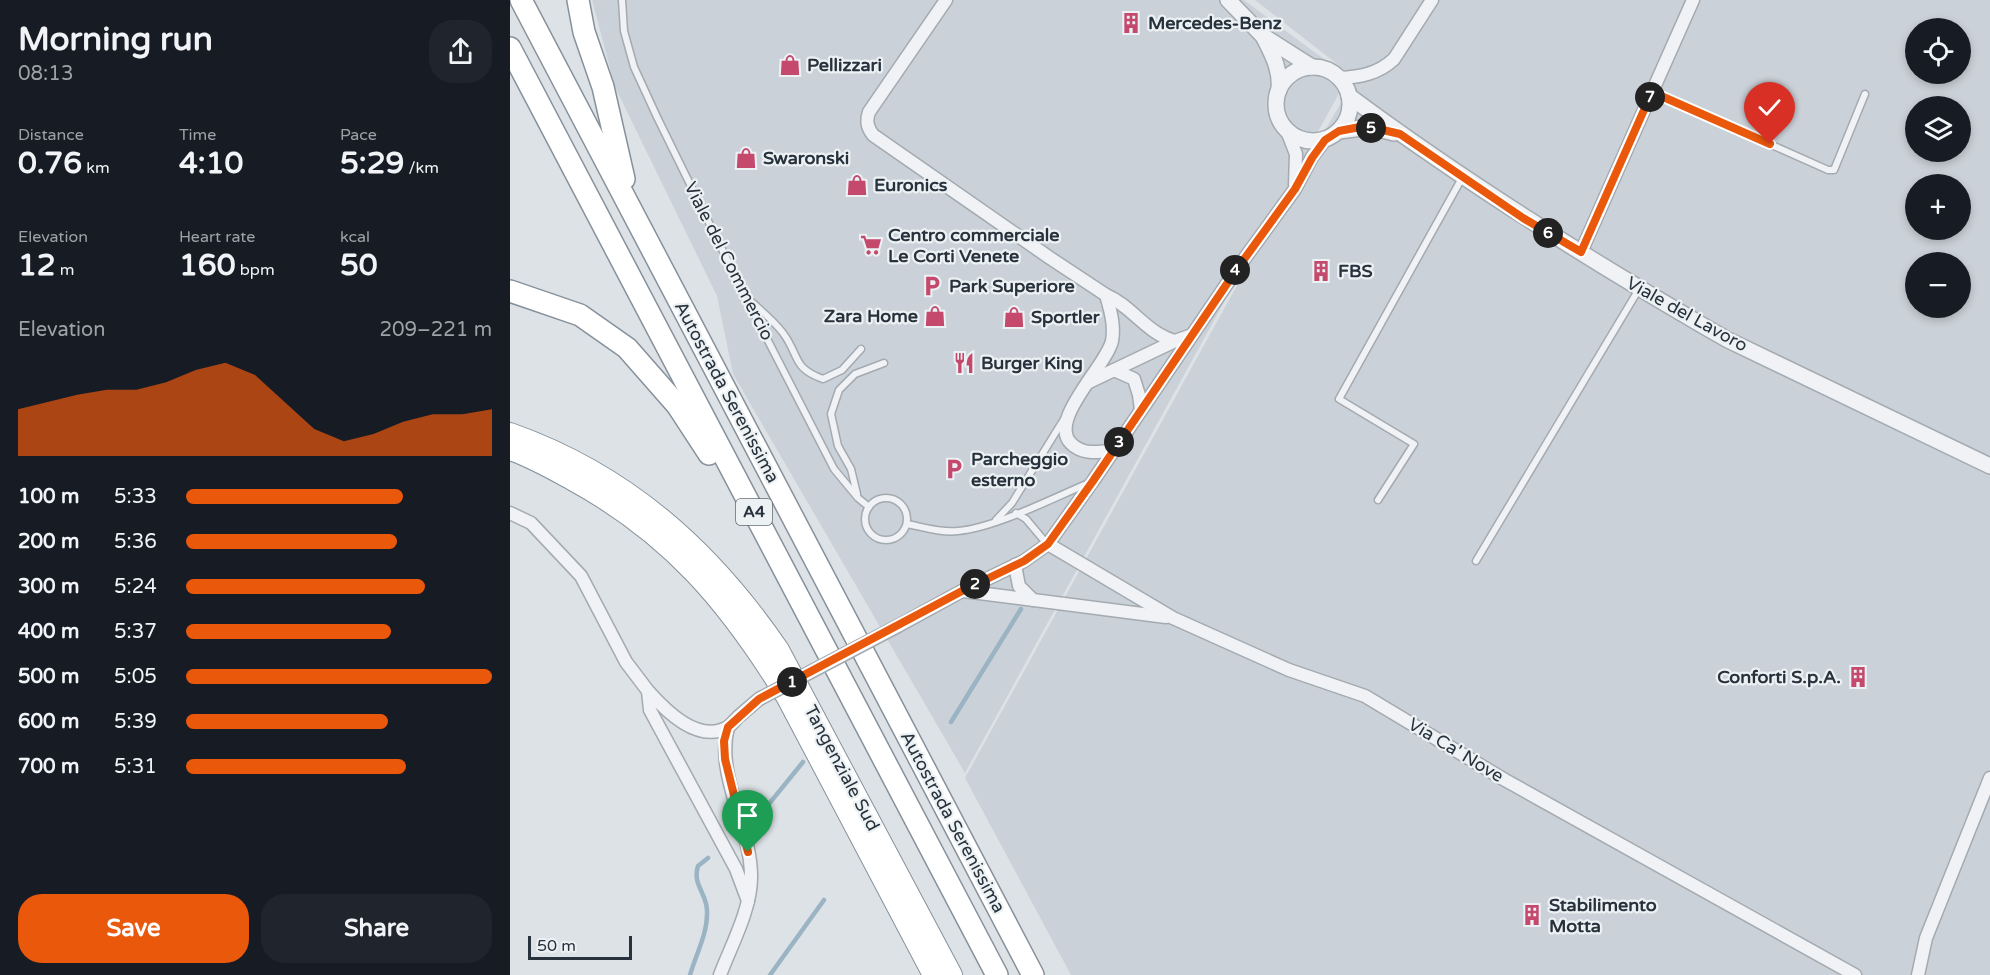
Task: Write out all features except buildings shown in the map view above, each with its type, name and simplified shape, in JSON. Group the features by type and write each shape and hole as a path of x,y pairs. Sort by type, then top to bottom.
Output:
{"highway":[{"name":"Autostrada Serenissima","path":"521,0 1033,975"},
{"name":"A4","path":"578,0 584,32 603,87 631,209"},
{"name":"Autostrada Serenissima","path":"510,48 998,975"},
{"name":"A4","path":"510,291 580,315 627,348 677,405 725,480 771,544"},
{"name":"Tangenziale Sud","path":"510,433 576,462 646,504 722,574 759,620 779,650 952,975"},
{"name":"Tangenziale Sud","path":"510,450 550,468 605,498 633,518 652,532 696,574 729,611 761,655 787,698 933,975"}],"street":[{"path":"946,0 870,112 867,118 868,128 873,135 1020,238 1106,295 1117,299 1156,334 1175,341"},
{"path":"1228,0 1263,36 1312,67"},
{"path":"1279,90 1292,74 1312,67 1322,68 1338,78 1364,76 1387,65 1394,59 1432,0"},
{"path":"1581,252 1693,0"},
{"path":"1263,36 1275,58 1280,77 1276,112 1296,154 1295,189"},
{"name":"Viale del Lavoro","path":"1338,78 1345,86 1349,96 1400,134 1523,218 1639,288 1728,340 1990,466"},
{"path":"1339,131 1350,109 1349,96"},
{"name":"Viale del Lavoro","path":"1325,140 1339,131 1370,127 1400,134"},
{"path":"1287,131 1305,141 1325,140"},
{"path":"510,513 531,523 581,576 626,662 661,706 684,724 699,730 728,727 759,699 1015,565 1048,544 1191,335 1295,189 1325,140"},
{"path":"1106,295 1113,326 1112,341 1107,354 1067,415 1064,429 1069,443 1080,451 1094,453 1114,450"},
{"path":"1089,382 1191,335"},
{"path":"1114,370 1134,379 1141,410"},
{"name":"Via Ca' Nove","path":"1048,544 1173,618 1289,670 1365,696 1505,780 1855,975"},
{"path":"1015,565 1019,586 1034,600"},
{"path":"962,591 1173,618"},
{"path":"648,692 650,710 735,869 748,901"},
{"path":"720,975 748,901 751,877 748,852 725,759 724,741 728,727"},
{"path":"1918,975 1926,938 1990,778"}],"lane":[{"name":"Viale del Commercio","path":"622,0 624,31 634,67 745,296 834,469 858,498 869,507"},
{"path":"1652,92 1828,170 1834,170 1865,94"},
{"path":"1378,500 1414,444 1339,399 1462,177"},
{"path":"1476,561 1639,288"},
{"path":"745,296 785,335 795,356 807,373 823,378 842,370 861,349"},
{"path":"858,498 851,469 838,446 831,414 839,390 855,374 884,363"},
{"path":"994,522 1012,503 1067,415"},
{"path":"907,525 957,532 994,522 1093,481"},
{"path":"884,498 898,502 904,507 907,525 896,539 888,541 879,539 871,535 866,525 866,514 869,507 877,500 884,498"},
{"path":"1016,513 1026,519 1048,544"}],"shaded area":[{"path":"592,0 1244,0 1348,77 965,773 733,374 717,296 615,87"},
{"path":"1255,0 1990,0 1990,975 1071,975 965,778 1240,280 1355,78"}],"waterway":[{"path":"951,722 1021,609"},
{"path":"751,826 803,762"},
{"path":"690,975 707,919 705,899 697,879 698,866 708,858"},
{"path":"770,975 824,900"}],"place":[{"name":"Mercedes-Benz","path":"1131,23"},
{"name":"Pellizzari","path":"790,65"},
{"name":"Swaronski","path":"746,158"},
{"name":"Euronics","path":"857,185"},
{"name":"Centro commerciale Le Corti Venete","path":"871,245"},
{"name":"FBS","path":"1321,271"},
{"name":"Park Superiore","path":"932,286"},
{"name":"Zara Home","path":"935,316"},
{"name":"Sportler","path":"1014,317"},
{"name":"Burger King","path":"964,363"},
{"name":"Parcheggio esterno","path":"954,469"},
{"name":"Conforti S.p.A.","path":"1858,677"},
{"name":"Stabilimento Motta","path":"1532,915"}],"route":[{"path":"748,852 725,759 724,741 728,727 759,699 962,591 1024,561 1048,544 1237,269 1295,189 1325,140 1339,131 1360,127 1400,134 1523,218 1581,252 1652,92 1770,144"}]}
